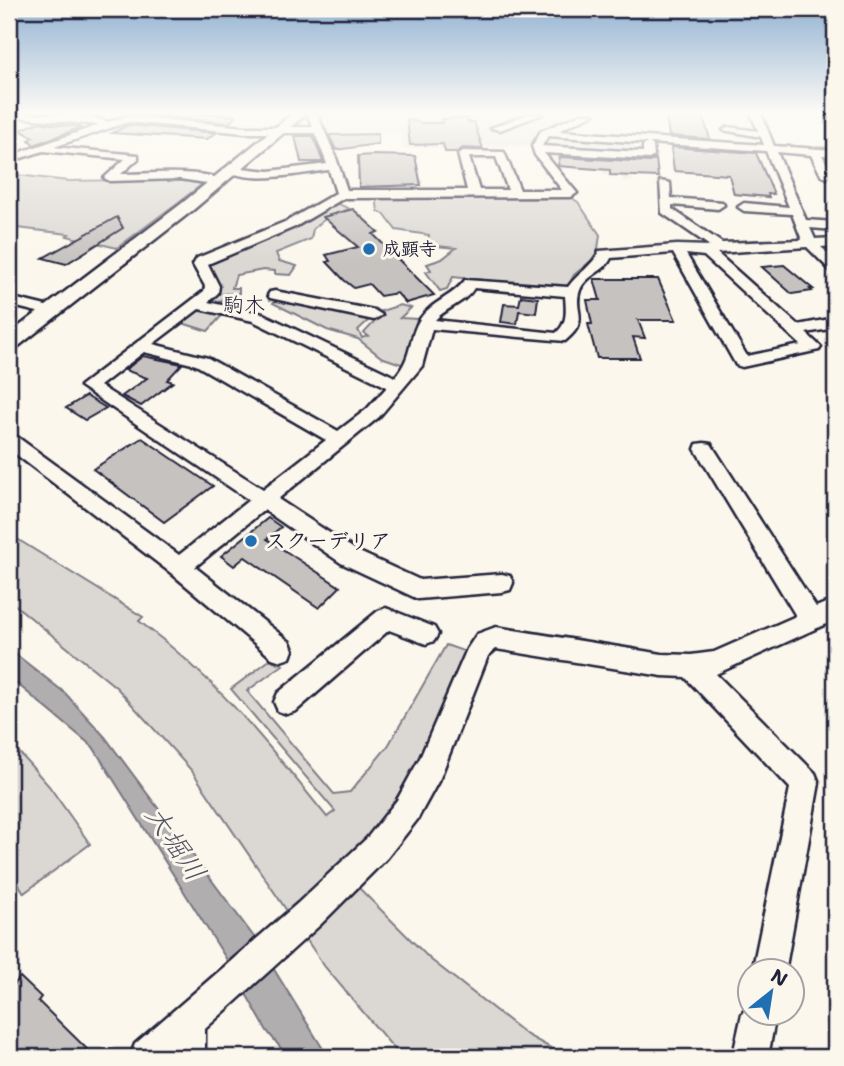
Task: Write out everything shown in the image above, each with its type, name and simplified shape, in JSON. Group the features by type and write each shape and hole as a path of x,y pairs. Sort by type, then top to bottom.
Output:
{"main road":[{"path":"9,344 240,164"}],"street":[{"path":"126,164 110,178 180,176 219,182"},
{"path":"466,164 474,193"},
{"path":"504,164 515,193"},
{"path":"502,583 418,590 349,557 266,499 88,386 211,293 212,286 200,265 202,261 220,252 291,224 342,194 571,192 549,164"},
{"path":"777,164 810,243 835,267"},
{"path":"821,164 827,175"},
{"path":"233,170 269,174 334,166 342,194"},
{"path":"664,183 666,210 683,222 813,347 742,362 677,250"},
{"path":"666,201 718,205"},
{"path":"744,207 835,226"},
{"path":"683,222 709,225"},
{"path":"425,324 559,338 569,330 574,316 572,292 582,277 604,260 604,254 835,242"},
{"path":"179,567 373,413 414,366 425,324 439,307 463,294 470,283 572,292"},
{"path":"242,313 278,292 374,315"},
{"path":"9,301 49,312"},
{"path":"197,304 258,317 397,385"},
{"path":"795,330 835,323"},
{"path":"140,346 202,361 340,440"},
{"path":"9,440 179,567 281,650"},
{"path":"704,449 811,620"},
{"path":"148,1057 194,1028 377,848 407,810 430,768 479,649 485,642 496,638 662,665 691,666 716,663 835,609"},
{"path":"287,702 386,618 426,634"},
{"path":"691,666 805,783 771,958"},
{"path":"751,1055 756,1028"}],"shaded area":[{"path":"552,164 633,164 632,182 622,181 622,177 604,175 604,171"},
{"path":"9,174 68,181 180,179 200,182 201,185 117,248 67,236 69,234 9,227"},
{"path":"567,195 578,202 600,235 597,256 574,275 568,286 563,288 453,277 447,289 440,291 426,272 431,270 427,264 442,259 456,248 427,245 429,235 396,230 384,214 378,211 376,197"},
{"path":"334,202 350,209 324,217 313,229 311,239 276,253 279,261 297,266 291,275 263,270 236,275 232,288 239,288 239,293 223,294 223,300 209,302 208,299 219,285 204,263"},
{"path":"279,298 371,318 358,330 362,338 368,336 364,333 378,318 375,313 400,305 411,308 400,318 417,319 404,365 381,357 358,339 327,330 273,303"},
{"path":"195,309 224,313 208,331 179,322"},
{"path":"9,534 143,617 139,621 193,666 240,713 327,817 335,811 231,689 271,659 277,664 281,663 283,665 247,691 334,794 350,792 388,746 446,645 466,652 411,777 377,825 347,858 360,889 430,959 527,1035 567,1057 401,1057 325,967 192,771 117,688 9,600"},
{"path":"9,741 49,786 90,844 24,893 9,868"}],"water":[{"name":"大堀川","path":"9,649 65,693 105,737 254,937 328,1057 288,1057 267,1031 227,960 93,747 9,677"}],"building":[{"path":"358,164 417,164 421,185 359,187"},
{"path":"559,164 657,164 658,177 610,175 610,170 558,166"},
{"path":"673,164 761,164 774,194 768,194 769,197 734,194 729,175 674,171"},
{"path":"353,209 378,232 373,234 434,295 406,303 397,293 380,296 369,284 354,288 327,262 330,261 326,255 358,247 323,217"},
{"path":"117,217 123,228 66,264 43,258"},
{"path":"784,265 813,289 810,289 812,291 792,294 762,267"},
{"path":"594,279 658,279 676,320 638,320 645,338 633,337 640,358 597,358 588,324 592,324 587,300 600,300"},
{"path":"521,296 538,298 536,313 519,311 517,324 501,322 504,304 519,305"},
{"path":"143,356 182,364 167,380 173,382 141,406 122,396 147,378 125,370"},
{"path":"86,396 106,408 85,420 66,408"},
{"path":"142,438 213,486 164,522 93,469"},
{"path":"268,518 281,527 267,539 340,587 319,608 245,557 234,566 221,556"},
{"path":"20,977 41,997 38,1001 95,1057 9,1057 9,991"}],"place":[{"name":"成顕寺","path":"369,249"},
{"name":"スクーデリア","path":"251,541"}],"district":[{"name":"駒木","path":"244,305"}]}
